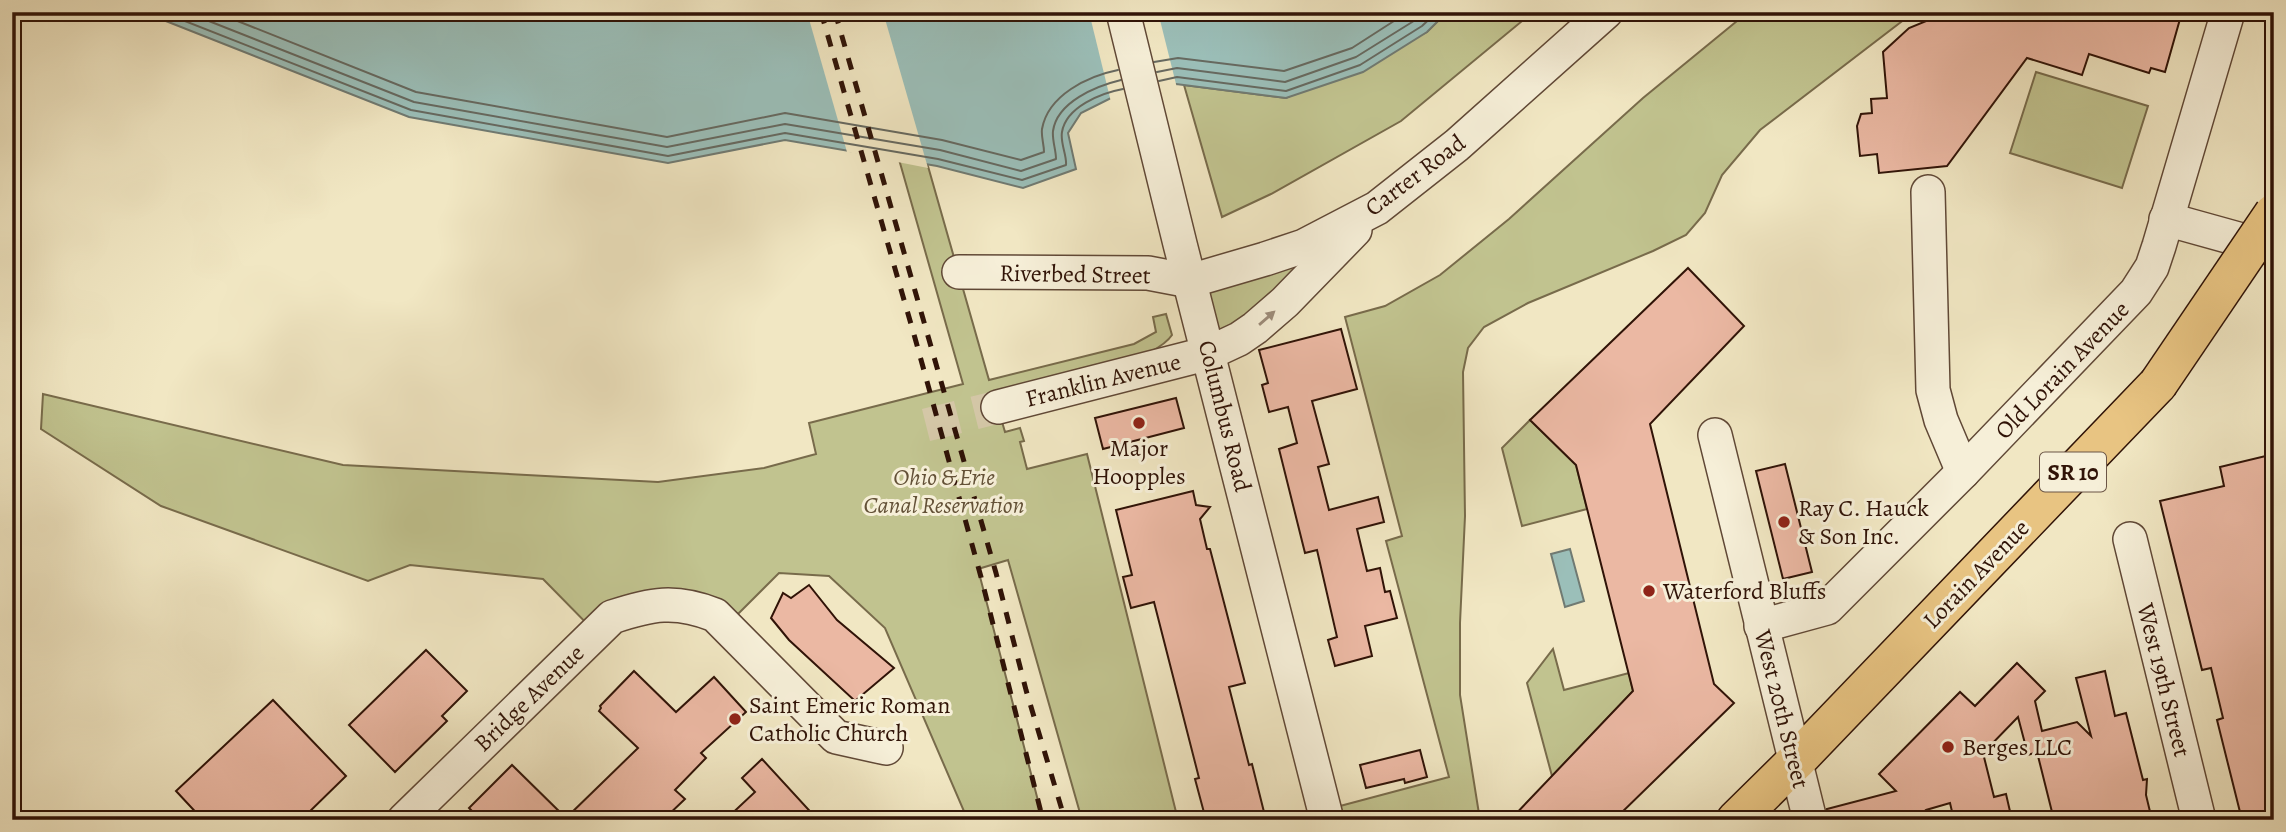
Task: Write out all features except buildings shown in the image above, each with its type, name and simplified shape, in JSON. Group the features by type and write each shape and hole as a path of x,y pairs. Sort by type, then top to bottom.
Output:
{"main road":[{"name":"Lorain Avenue","path":"1736,820 2158,384 2274,213"}],"street":[{"name":"Columbus Road","path":"1123,12 1327,820"},
{"name":"Carter Road","path":"1191,281 1304,246 1377,208 1457,145 1606,12"},
{"name":"Old Lorain Avenue","path":"1761,626 1827,608 1964,472 2136,292 2152,267 2228,12"},
{"path":"1928,192 1933,390 1941,420 1964,472"},
{"name":"Franklin Avenue","path":"998,407 1209,353 1239,339 1285,302 1377,208"},
{"path":"2166,219 2274,249"},
{"name":"Riverbed Street","path":"959,272 1148,273 1191,281"},
{"name":"West 20th Street","path":"1715,435 1810,820"},
{"name":"West 19th Street","path":"2130,539 2199,820"},
{"name":"Bridge Avenue","path":"404,820 612,617 640,607 668,603 695,607 715,615 836,737 886,748"}],"green space":[{"name":"Ohio & Erie Canal Reservation","path":"857,12 884,12 989,380 1134,344 1156,332 1153,317 1166,314 1172,335 1160,346 1141,356 1091,375 996,401 1005,432 1020,428 1024,441 1020,442 1027,469 1087,454 1178,820 1082,820 1008,560 978,569 1043,820 970,820 885,628 829,576 779,573 726,626 695,607 596,633 543,579 410,565 368,581 161,506 41,429 43,394 343,465 658,482 764,468 816,454 809,423 963,384"},
{"path":"1447,12 1533,12 1401,121 1271,194 1222,217 1184,85 1286,98 1427,32"},
{"path":"1748,12 1914,12 1760,130 1722,175 1705,213 1686,235 1528,303 1484,327 1468,348 1463,372 1465,516 1460,695 1480,820 1327,820 1325,810 1449,777 1386,541 1402,536 1345,317 1385,306 1440,275 1509,219 1643,98"},
{"path":"2036,72 2148,106 2122,188 2010,153"},
{"path":"1370,214 1209,353 1190,281"},
{"path":"1530,420 1576,465 1587,509 1522,526 1502,448"},
{"path":"1553,649 1564,690 1629,673 1633,691 1552,776 1527,683"}],"water":[{"path":"143,12 1447,12 1427,32 1363,72 1286,98 1176,84 1111,98 1081,113 1068,133 1076,169 1023,188 937,166 785,140 668,163 409,117"},
{"path":"1570,549 1584,601 1565,607 1551,554"}],"pier":[{"path":"807,12 883,12 928,168 847,152"},
{"path":"1089,12 1158,12 1177,88 1111,102"}],"tunnel":[{"path":"926,425 998,407"}],"railway":[{"path":"821,12 981,577 1043,820"},
{"path":"835,12 1065,820"}],"place":[{"name":"Major Hoopples","path":"1139,423"},
{"name":"Ray C. Hauck & Son Inc.","path":"1784,522"},
{"name":"Waterford Bluffs","path":"1649,591"},
{"name":"Saint Emeric Roman Catholic Church","path":"735,719"},
{"name":"Berges LLC","path":"1948,747"}]}
